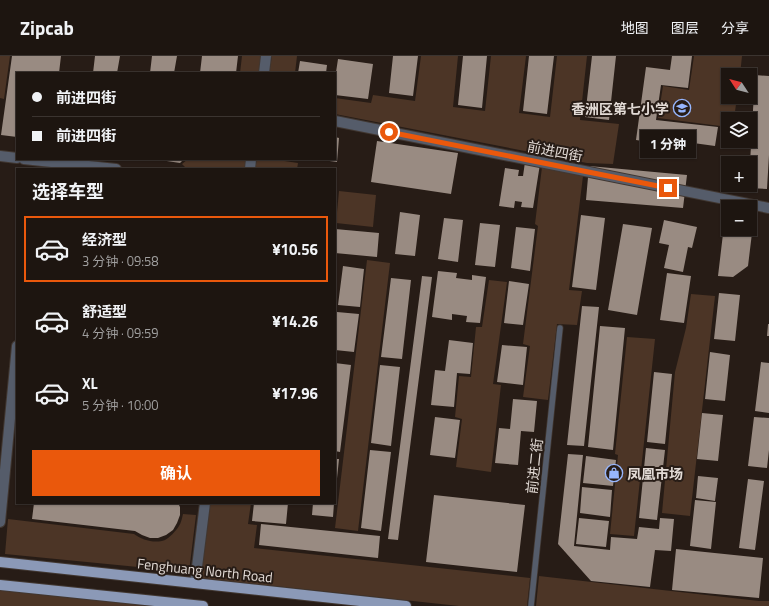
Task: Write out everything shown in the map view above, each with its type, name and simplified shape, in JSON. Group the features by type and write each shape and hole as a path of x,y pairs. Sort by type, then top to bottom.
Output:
{"main road":[{"name":"Fenghuang North Road","path":"0,562 406,606"},
{"path":"0,585 203,606"}],"street":[{"path":"264,72 266,56"},
{"name":"前进四街","path":"336,121 769,208"},
{"path":"0,156 16,158"},
{"path":"26,160 35,165 96,168"},
{"path":"0,522 16,366"},
{"path":"194,583 205,504"}],"lane":[{"name":"前进二街","path":"531,606 560,328"}],"shaded area":[{"path":"0,56 10,56 4,99 0,98"},
{"path":"242,56 263,56 260,72 240,72"},
{"path":"272,56 297,56 295,72 269,72"},
{"path":"421,56 458,56 453,107 485,111 491,56 526,56 519,113 550,117 557,56 587,56 580,120 619,124 613,164 587,163 336,114 336,98 371,103 373,95 415,101"},
{"path":"694,56 742,56 741,68 721,68 721,104 736,104 735,112 721,112 721,126 658,118 663,86 689,90"},
{"path":"187,160 247,160 246,168 186,168 182,164"},
{"path":"257,160 278,160 298,163 297,168 255,168"},
{"path":"542,167 583,176 569,290 582,291 577,325 557,324 548,400 523,397 530,346 523,344 538,226 535,224"},
{"path":"339,191 376,195 373,227 336,223"},
{"path":"367,260 390,263 358,531 335,528"},
{"path":"489,280 507,282 493,384 501,385 491,472 456,467 462,419 455,417 459,376 471,377 476,327 482,327"},
{"path":"691,294 715,296 690,516 662,513 675,372 686,328"},
{"path":"627,337 655,339 634,536 610,534 618,455 615,454"},
{"path":"210,504 251,504 248,524 257,525 254,548 530,578 527,606 459,606 200,578"},
{"path":"183,514 196,515 189,572 5,554 8,519 134,534 145,540 157,542 165,540 174,532 180,525"},
{"path":"539,576 769,601 769,606 536,606"},
{"path":"0,588 177,606 0,606"}],"building":[{"path":"12,56 61,56 59,72 16,72 16,137 1,135"},
{"path":"95,56 120,56 117,72 93,72"},
{"path":"152,56 177,56 174,72 150,72"},
{"path":"202,56 238,56 236,72 200,72"},
{"path":"393,56 418,56 413,96 389,93"},
{"path":"463,56 487,56 482,108 458,105"},
{"path":"529,56 554,56 547,114 523,111"},
{"path":"592,56 616,56 609,120 585,117"},
{"path":"672,56 692,56 688,88 661,85 656,120 718,127 715,146 657,138 656,143 636,140 646,67 670,70"},
{"path":"338,59 373,64 368,99 336,95 336,72"},
{"path":"300,61 327,65 326,72 298,72"},
{"path":"757,75 769,76 769,155 767,189 757,188 757,156 750,156 751,148 757,148 757,112 753,112 753,104 757,104"},
{"path":"336,137 339,138 337,162 322,160 336,160"},
{"path":"377,141 458,153 451,194 371,182"},
{"path":"160,160 183,160 180,163"},
{"path":"525,162 540,164 533,208 521,207 522,202 515,201 514,208 499,206 505,168 519,170 518,176 523,176"},
{"path":"589,166 687,175 683,208 586,200"},
{"path":"400,212 420,215 415,256 395,254"},
{"path":"581,215 605,218 596,290 572,287"},
{"path":"444,218 463,220 458,262 438,259"},
{"path":"664,220 697,227 692,248 688,247 683,272 664,268 669,245 659,243"},
{"path":"480,223 500,225 495,267 475,265"},
{"path":"623,224 652,228 637,315 608,310"},
{"path":"516,227 535,229 530,271 511,268"},
{"path":"336,229 379,233 377,257 336,253"},
{"path":"723,236 752,236 748,266 733,277 718,276"},
{"path":"343,266 364,269 360,307 338,305"},
{"path":"438,271 457,273 456,278 472,280 472,275 486,277 480,323 466,322 467,316 452,314 452,320 432,317"},
{"path":"667,273 691,276 684,323 660,320"},
{"path":"422,276 432,277 398,540 388,539"},
{"path":"391,278 411,280 402,359 381,357"},
{"path":"509,281 529,284 523,325 504,323"},
{"path":"719,293 740,295 735,341 714,339"},
{"path":"582,306 599,307 584,446 567,445"},
{"path":"337,312 359,314 354,352 336,350"},
{"path":"768,324 769,336 767,336"},
{"path":"600,326 625,328 613,450 588,447"},
{"path":"449,340 473,343 470,374 457,373 454,407 431,405 435,370 445,371"},
{"path":"502,345 527,347 523,385 497,382"},
{"path":"710,352 730,355 725,401 705,399"},
{"path":"761,362 769,363 769,413 755,411"},
{"path":"336,363 351,365 340,452 336,451"},
{"path":"380,365 400,367 391,446 371,443"},
{"path":"654,372 672,374 665,444 647,442"},
{"path":"513,399 537,401 534,432 521,431 518,465 495,463 499,428 510,429"},
{"path":"702,413 723,415 718,461 697,459"},
{"path":"435,417 460,420 455,458 430,455"},
{"path":"754,417 769,418 769,450 767,468 748,466"},
{"path":"646,448 665,450 657,520 639,518"},
{"path":"370,450 391,452 381,531 361,528"},
{"path":"568,454 583,455 574,546 610,550 611,537 637,539 639,527 659,529 660,518 674,519 671,551 655,550 650,587 591,581 558,544"},
{"path":"586,456 616,460 613,486 583,483"},
{"path":"336,459 339,459 336,488"},
{"path":"698,476 718,478 715,501 696,498"},
{"path":"748,479 764,481 755,550 739,548"},
{"path":"582,487 612,490 610,517 580,513"},
{"path":"434,495 525,505 517,572 426,562"},
{"path":"695,500 716,502 711,549 690,546"},
{"path":"34,504 178,504 180,507 180,515 173,530 158,538 150,538 135,531 32,519"},
{"path":"254,504 288,504 286,524 252,521"},
{"path":"313,504 334,504 333,517 312,515"},
{"path":"579,518 609,521 606,547 576,544"},
{"path":"261,524 380,536 378,558 259,545"},
{"path":"676,549 763,558 759,598 672,590"}],"place":[{"name":"香洲区第七小学","path":"682,108"},
{"name":"凤凰市场","path":"614,473"}],"route":[{"path":"389,132 668,188"}]}
